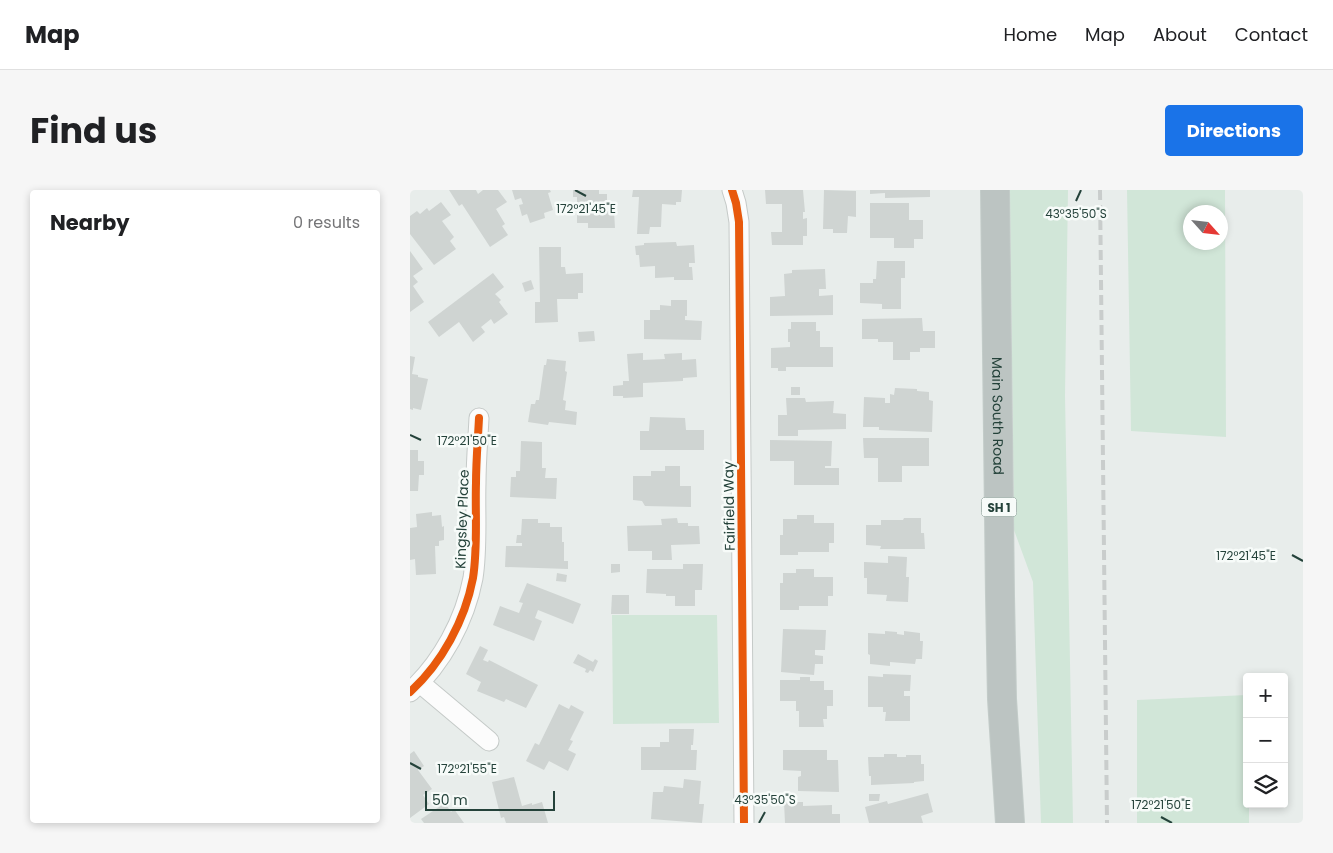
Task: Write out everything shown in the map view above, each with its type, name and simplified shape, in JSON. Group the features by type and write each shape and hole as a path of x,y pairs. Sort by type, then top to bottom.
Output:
{"highway":[{"name":"Main South Road","path":"995,190 1000,606 1003,709 1010,823"}],"street":[{"name":"Fairfield Way","path":"732,190 740,222 744,823"},
{"name":"Kingsley Place","path":"415,688 433,667 456,631 473,578 479,418"},
{"path":"415,688 489,741"}],"green space":[{"path":"1010,190 1068,190 1065,396 1073,823 1041,823 1033,582 1014,530"},
{"path":"1127,190 1225,190 1225,205 1183,205 1183,250 1225,250 1226,437 1131,431"},
{"path":"612,615 717,615 719,723 613,724"},
{"path":"1243,695 1243,808 1249,808 1249,823 1137,823 1137,700"}],"building":[{"path":"449,190 476,190 478,194 483,190 498,190 507,202 496,209 505,224 502,226 508,235 490,247 462,204 459,206"},
{"path":"512,190 550,190 551,192 548,193 553,210 544,213 545,218 530,223 527,214 522,216 519,205 523,204 521,198 515,200"},
{"path":"573,190 599,190 599,194 607,194 607,211 614,211 615,228 588,228 588,223 577,223 577,197 573,197"},
{"path":"633,190 682,190 681,202 676,202 676,205 662,204 661,227 650,227 649,234 637,234 639,197 632,197"},
{"path":"765,190 803,190 805,212 803,212 803,219 807,218 807,236 803,236 803,245 772,245 771,232 782,232 782,204 766,204"},
{"path":"824,190 856,191 856,217 848,216 847,233 833,233 833,229 823,229"},
{"path":"870,190 930,190 930,197 885,198 885,193 870,194"},
{"path":"441,202 451,215 442,221 454,237 450,241 456,249 434,265 410,234 410,216 417,211 420,214 427,208 429,211"},
{"path":"870,203 909,203 909,220 923,220 923,239 914,239 914,248 894,248 894,238 870,238"},
{"path":"676,242 677,246 694,245 695,263 689,263 689,267 692,267 693,280 674,280 674,277 655,278 655,266 640,267 639,255 636,255 635,246 644,245 644,243"},
{"path":"539,247 561,247 561,267 565,267 566,274 583,273 583,293 578,293 578,299 557,299 558,322 535,323 535,302 540,302"},
{"path":"410,251 423,269 413,276 418,282 413,286 424,302 410,312"},
{"path":"877,261 905,261 905,278 901,278 901,309 882,309 882,304 860,303 860,283 873,283 873,279 876,279"},
{"path":"825,269 826,289 819,289 819,296 833,295 833,315 770,316 770,297 785,296 784,274 792,273 792,270"},
{"path":"493,273 504,287 495,294 501,300 499,302 508,314 494,324 491,319 481,327 485,332 473,342 459,322 439,337 428,322"},
{"path":"531,280 534,289 525,292 522,283"},
{"path":"671,300 687,300 687,316 685,316 685,320 702,321 701,340 644,339 644,320 650,320 650,310 660,310 660,305 671,306"},
{"path":"922,318 923,331 935,331 935,348 920,348 920,352 910,352 910,360 893,360 893,342 878,342 878,339 862,339 862,319"},
{"path":"791,322 816,322 816,331 820,331 820,347 833,347 833,367 786,367 786,371 778,371 778,368 771,368 771,348 790,347 788,329 791,329"},
{"path":"594,331 595,341 579,342 578,332"},
{"path":"643,353 643,360 665,359 664,354 682,353 682,360 696,359 697,377 683,378 683,381 643,383 643,397 623,398 623,396 613,396 613,386 623,385 623,381 629,381 627,354"},
{"path":"410,356 415,357 412,374 428,379 421,410 410,409"},
{"path":"547,359 566,361 565,371 567,372 563,400 566,401 565,410 577,412 576,425 549,422 548,425 528,422 531,404 535,404 536,400 539,400 544,365 546,365"},
{"path":"791,387 800,387 800,395 791,395"},
{"path":"895,388 917,389 917,391 929,392 929,400 933,401 932,432 879,430 879,427 863,427 864,397 885,398 885,403 890,403 890,394 894,395"},
{"path":"786,398 805,398 806,402 834,401 833,413 846,414 846,429 798,430 798,436 778,436 778,415 787,415"},
{"path":"650,417 685,418 686,430 704,430 704,450 640,450 640,431 649,431"},
{"path":"863,438 929,438 929,466 902,466 902,482 878,482 878,458 864,458"},
{"path":"770,440 832,441 831,466 825,466 825,468 839,468 839,485 794,485 794,461 770,461"},
{"path":"521,441 542,442 542,468 546,468 545,478 557,478 556,499 510,497 511,477 516,477 516,471 520,471"},
{"path":"410,450 418,450 418,461 424,461 424,475 419,475 418,491 410,491"},
{"path":"665,466 680,466 680,486 691,486 691,507 645,506 642,501 633,500 633,476 651,476 651,471 665,471"},
{"path":"432,512 432,516 441,515 442,527 444,526 444,540 439,541 439,546 435,546 436,574 416,575 415,559 410,560 410,528 417,527 416,514"},
{"path":"797,515 814,515 814,523 834,523 834,543 829,543 829,552 798,552 798,555 780,555 780,535 783,535 783,519 797,519"},
{"path":"677,518 678,523 688,523 688,526 699,526 700,544 671,545 672,560 652,560 652,551 628,551 627,526 662,525 661,519"},
{"path":"904,518 921,518 921,533 924,533 925,549 880,549 881,546 866,545 866,525 881,525 881,520 903,520"},
{"path":"522,519 538,519 538,523 550,523 550,527 562,527 564,561 568,561 568,569 505,567 506,546 522,546 522,543 516,543 517,535 521,535"},
{"path":"888,556 907,557 906,577 909,577 908,602 886,601 887,595 867,594 864,562 888,563"},
{"path":"611,564 620,564 620,572 611,573"},
{"path":"683,564 703,564 702,590 695,590 695,606 675,606 675,596 646,593 647,569 683,569"},
{"path":"796,569 814,569 814,577 833,577 833,596 828,596 828,606 799,606 799,610 780,610 780,583 783,583 783,573 796,573"},
{"path":"557,573 567,575 566,582 556,581"},
{"path":"527,583 581,604 573,624 538,610 535,618 542,621 534,641 493,625 500,606 519,613 523,603 519,602"},
{"path":"612,595 629,595 629,614 611,614"},
{"path":"783,629 826,630 825,650 815,650 815,655 823,656 823,664 815,664 814,675 781,672"},
{"path":"885,631 904,635 904,631 920,633 920,641 923,641 922,659 916,659 915,664 890,662 890,666 870,664 868,633 885,634"},
{"path":"480,646 488,650 483,660 488,662 489,660 538,685 526,708 506,699 504,702 477,691 481,682 466,674"},
{"path":"578,654 593,662 595,659 598,661 593,672 590,670 588,673 585,672 586,669 573,663"},
{"path":"883,674 911,675 910,691 904,691 904,696 910,696 910,721 885,721 886,712 883,712 883,707 868,707 868,676 883,677"},
{"path":"800,677 810,677 810,681 824,681 824,690 833,690 833,706 827,706 827,719 823,719 824,727 799,727 799,711 796,711 796,701 780,701 780,680 800,680"},
{"path":"559,704 569,709 571,705 584,712 570,740 573,741 568,750 576,754 568,771 549,761 544,770 526,761 535,743 539,745"},
{"path":"669,729 694,729 691,750 697,750 696,770 641,770 641,747 660,747 660,742 669,742"},
{"path":"783,750 827,750 827,760 838,760 839,792 798,791 798,777 801,776 801,771 783,770"},
{"path":"414,751 424,766 418,770 432,789 423,795 429,804 410,818 410,754"},
{"path":"884,754 897,754 897,757 921,755 921,764 924,764 924,781 871,785 868,757 884,757"},
{"path":"514,777 522,806 542,802 548,823 506,823 504,817 501,818 492,782"},
{"path":"684,779 701,781 699,804 704,804 702,823 651,819 653,792 663,792 664,786 683,788"},
{"path":"928,793 933,812 921,816 923,823 869,823 865,807 887,801 888,804"},
{"path":"869,794 880,794 879,801 869,801"},
{"path":"784,802 803,802 803,806 832,805 832,814 840,814 840,823 785,823"},
{"path":"445,803 451,812 454,809 464,823 424,823 421,819"}],"railway":[{"path":"1100,190 1107,823"}],"cycle path":[{"path":"732,190 739,222 744,823"},
{"path":"410,692 442,654 458,625 469,594 473,578 475,554 479,418"}]}
